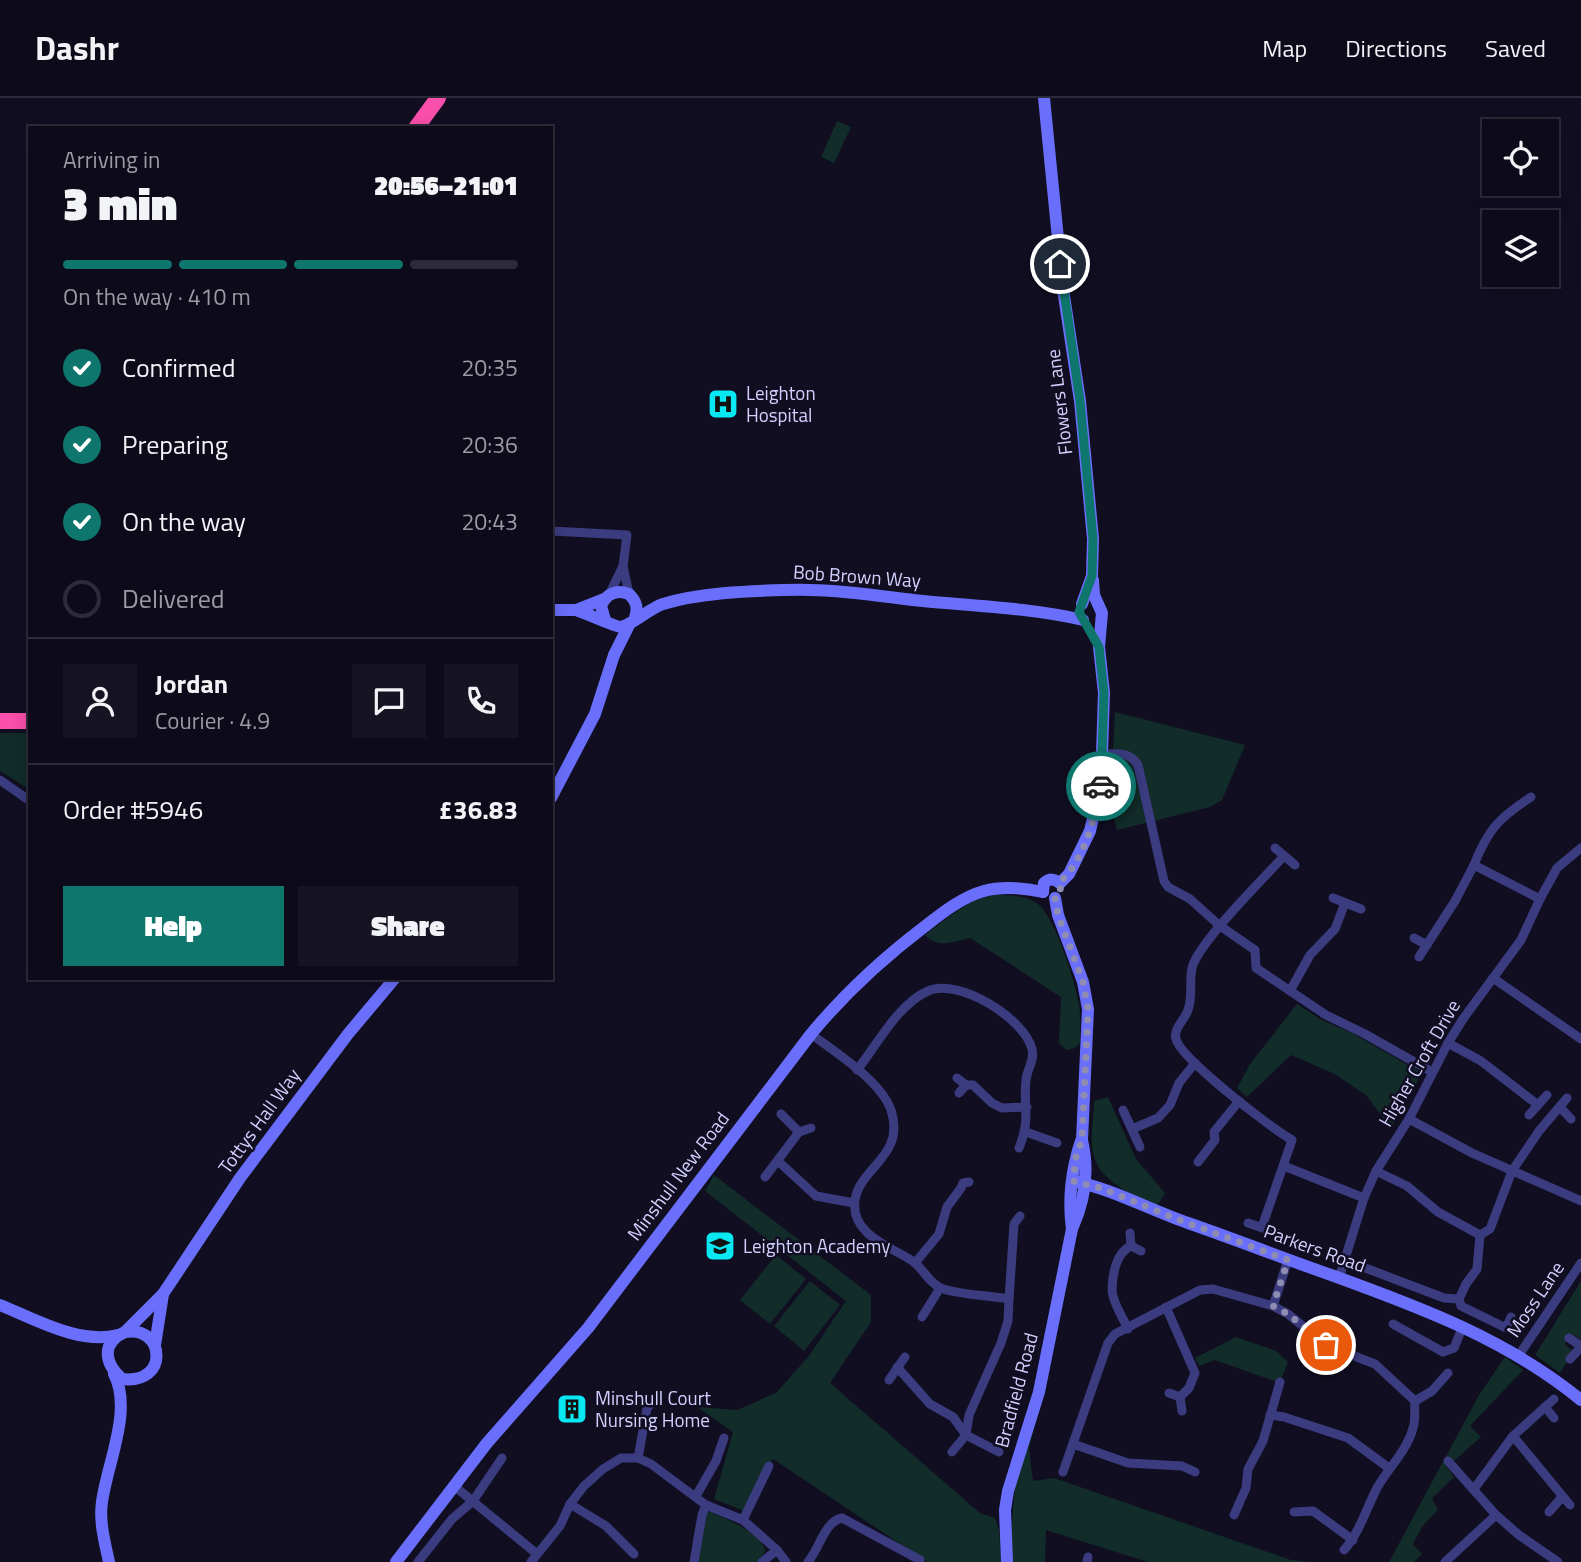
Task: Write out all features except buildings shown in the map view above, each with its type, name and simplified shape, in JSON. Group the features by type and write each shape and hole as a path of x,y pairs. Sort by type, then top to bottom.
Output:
{"highway":[{"path":"417,126 438,98"},
{"path":"0,721 28,721"}],"street":[{"name":"Flowers Lane","path":"1044,98 1063,289 1080,401 1093,539 1092,576 1098,604"},
{"path":"553,531 627,535 623,566 606,597 602,614 607,622 614,655"},
{"path":"553,794 595,714 614,655 637,610 623,566"},
{"name":"Flowers Lane","path":"1081,605 1092,576"},
{"name":"Bob Brown Way","path":"633,621 662,604 718,594 787,590 1049,613 1084,621"},
{"path":"576,610 616,591 631,595"},
{"name":"Bob Brown Way","path":"631,595 662,604"},
{"path":"1059,883 1069,874 1090,831 1101,784 1104,693 1099,647 1102,613 1098,604 1089,602 1081,605 1080,615 1099,647"},
{"name":"Bob Brown Way","path":"1049,613 1081,605"},
{"path":"553,610 576,610 624,627 633,621"},
{"path":"1084,621 1092,624 1100,619"},
{"path":"1102,754 1126,754 1138,765 1164,881 1168,887 1189,899 1220,926 1255,950 1256,968 1326,1014 1432,1072"},
{"path":"0,780 28,800"},
{"path":"1419,957 1455,901 1484,839 1510,811 1531,797"},
{"path":"1275,848 1295,865"},
{"name":"Higher Croft Drive","path":"1339,1278 1364,1198 1376,1171 1409,1119 1448,1043 1521,940 1557,868 1581,848"},
{"path":"1262,1227 1292,1140 1272,1128 1195,1063 1175,1041 1175,1031 1187,1014 1192,968 1196,958 1220,926 1284,856"},
{"path":"1474,865 1540,899"},
{"path":"1048,880 1059,883 1061,892 1055,898 1047,897 1042,892 1048,880"},
{"name":"Minshull New Road","path":"396,1562 453,1485 588,1328 811,1034 847,992 874,966 946,910 986,890 1000,888 1042,892"},
{"name":"Bradfield Road","path":"1007,1562 1005,1510 1039,1392 1072,1229 1069,1210 1079,1182 1076,1157 1082,1140 1088,1009 1083,982 1058,915 1055,898"},
{"path":"1333,898 1361,909"},
{"path":"1290,991 1310,955 1335,929 1345,903"},
{"path":"1413,937 1427,945"},
{"path":"1493,978 1581,1039"},
{"name":"Tottys Hall Way","path":"121,1333 163,1294 240,1178 340,1044 393,980"},
{"path":"857,1070 898,1014 927,991 938,988 955,989 999,1009 1028,1039 1033,1055 1026,1080 1026,1132 1019,1148"},
{"path":"811,1034 877,1087 885,1098 892,1118 889,1149 860,1186 854,1203 857,1216 866,1231 877,1241 915,1263 940,1288 1009,1299"},
{"path":"1448,1043 1481,1061 1538,1105"},
{"path":"1132,1129 1158,1118 1170,1105 1179,1083 1195,1063"},
{"path":"957,1078 966,1085 973,1086 992,1104 1002,1108 1027,1107"},
{"path":"959,1093 966,1085"},
{"path":"1529,1115 1547,1096"},
{"path":"1511,1317 1506,1328 1461,1306 1459,1300 1465,1284 1477,1269 1483,1235 1490,1229 1512,1171 1539,1131 1567,1098"},
{"path":"1198,1163 1215,1140 1214,1132 1239,1101"},
{"path":"1560,1107 1572,1119"},
{"path":"1124,1110 1140,1147"},
{"path":"781,1114 799,1132"},
{"path":"1409,1119 1456,1137 1472,1153 1581,1201"},
{"path":"765,1177 799,1132 811,1128"},
{"path":"1026,1132 1056,1143"},
{"path":"778,1161 816,1196 854,1203"},
{"path":"1284,1166 1364,1198"},
{"path":"1376,1171 1407,1186 1437,1212 1483,1235"},
{"path":"915,1263 939,1234 947,1208 962,1182"},
{"name":"Parkers Road","path":"1079,1182 1463,1326 1519,1355 1581,1400"},
{"path":"952,1452 966,1434 969,1415 1008,1321 1013,1221"},
{"path":"1248,1223 1277,1233"},
{"path":"1130,1233 1131,1246"},
{"path":"1128,1329 1112,1291 1118,1256 1126,1247 1131,1246 1141,1251"},
{"path":"1273,1306 1288,1260"},
{"name":"Moss Lane","path":"1519,1355 1581,1263"},
{"path":"1355,1264 1444,1298 1459,1300"},
{"path":"922,1317 940,1288"},
{"path":"1063,1472 1108,1343 1115,1334 1200,1290 1213,1289 1273,1306 1288,1314 1326,1345 1375,1364 1415,1401 1414,1427 1403,1450 1389,1468 1353,1540 1344,1550"},
{"name":"Tottys Hall Way","path":"155,1345 163,1294"},
{"path":"0,1305 93,1338 138,1332 148,1336 155,1345 156,1361 148,1375 134,1389 121,1412"},
{"path":"1166,1307 1195,1373 1189,1388 1180,1397"},
{"path":"1393,1324 1443,1352 1454,1348 1463,1326"},
{"path":"71,1332 95,1347 122,1379 134,1380 148,1375"},
{"path":"109,1562 102,1529 101,1504 121,1412 119,1384 111,1367 109,1347 121,1333"},
{"path":"1569,1338 1581,1347 1570,1359"},
{"path":"889,1380 905,1357"},
{"path":"897,1367 930,1404 953,1417 966,1434 999,1452"},
{"path":"1415,1401 1432,1391 1448,1373"},
{"path":"1234,1515 1246,1488 1248,1469 1263,1441 1280,1382"},
{"path":"1169,1393 1180,1397"},
{"path":"1180,1397 1182,1411"},
{"path":"1474,1489 1513,1436 1554,1399"},
{"path":"638,1458 646,1405"},
{"path":"1545,1407 1554,1418"},
{"path":"1270,1415 1348,1438 1389,1468"},
{"path":"1513,1436 1570,1505"},
{"path":"696,1496 716,1461 724,1438"},
{"path":"1073,1444 1128,1463 1182,1466 1195,1472"},
{"path":"418,1562 452,1519 473,1501 495,1475 502,1458"},
{"path":"453,1485 534,1558 560,1526 576,1494 603,1469 621,1458 638,1458 651,1464 706,1505 743,1520 777,1550 786,1562"},
{"path":"1448,1461 1496,1516 1558,1562"},
{"path":"743,1520 769,1465"},
{"path":"1549,1512 1562,1497"},
{"path":"570,1504 606,1526 634,1555"},
{"path":"694,1562 706,1505"},
{"path":"1295,1511 1313,1511 1353,1540"},
{"path":"1445,1562 1496,1516"},
{"path":"808,1562 830,1525 835,1519 842,1518 920,1560"},
{"path":"762,1562 777,1550"}],"green space":[{"path":"837,121 851,127 834,163 821,157"},
{"path":"1115,712 1245,745 1222,800 1210,807 1117,830 1110,801"},
{"path":"0,733 28,733 28,789 0,771"},
{"path":"995,895 1017,896 1033,901 1045,911 1051,922 1069,967 1079,1005 1080,1043 1075,1048 1067,1050 1059,1044 1061,997 970,938 940,943 925,935 966,905"},
{"path":"1297,1004 1422,1073 1391,1129 1367,1096 1335,1074 1291,1055 1247,1097 1237,1088 1250,1064"},
{"path":"1108,1097 1136,1159 1165,1193 1157,1206 1111,1181 1098,1165 1092,1143 1094,1101"},
{"path":"714,1175 871,1295 871,1322 830,1383 980,1513 995,1518 999,1530 1001,1562 927,1562 773,1459 744,1511 714,1499 733,1432 697,1407 737,1410 776,1393 808,1357 846,1301 705,1191"},
{"path":"776,1255 806,1279 770,1324 740,1300"},
{"path":"810,1281 840,1305 804,1351 774,1326"},
{"path":"1581,1281 1581,1339 1572,1334 1565,1344 1573,1352 1560,1373 1535,1355"},
{"path":"1236,1337 1276,1351 1288,1362 1281,1380 1277,1382 1215,1360 1199,1366 1195,1358"},
{"path":"1505,1357 1523,1370 1470,1426 1481,1437 1446,1466 1454,1477 1432,1498 1438,1510 1422,1527 1413,1544 1422,1554 1414,1562 1389,1562 1479,1395"},
{"path":"1043,1397 1029,1448 1033,1481 1054,1478 1291,1560 1312,1562 1148,1562 1046,1530 1045,1562 1013,1562 1011,1536 1015,1485"},
{"path":"711,1512 744,1528 759,1539 765,1552 757,1562 698,1562 706,1513"}],"way so far":[{"path":"1101,786 1090,831 1069,874 1059,883 1062,889 1055,898 1058,915 1083,982 1088,1009 1082,1140 1076,1157 1073,1181 1104,1189 1139,1205 1288,1260 1273,1306 1288,1314 1326,1345"}],"place":[{"name":"Leighton Hospital","path":"723,404"},
{"name":"Leighton Academy","path":"720,1246"},
{"name":"Minshull Court Nursing Home","path":"572,1409"}],"route":[{"path":"1060,264 1076,367 1093,539 1092,576 1079,612 1099,647 1104,693 1101,786"}]}
